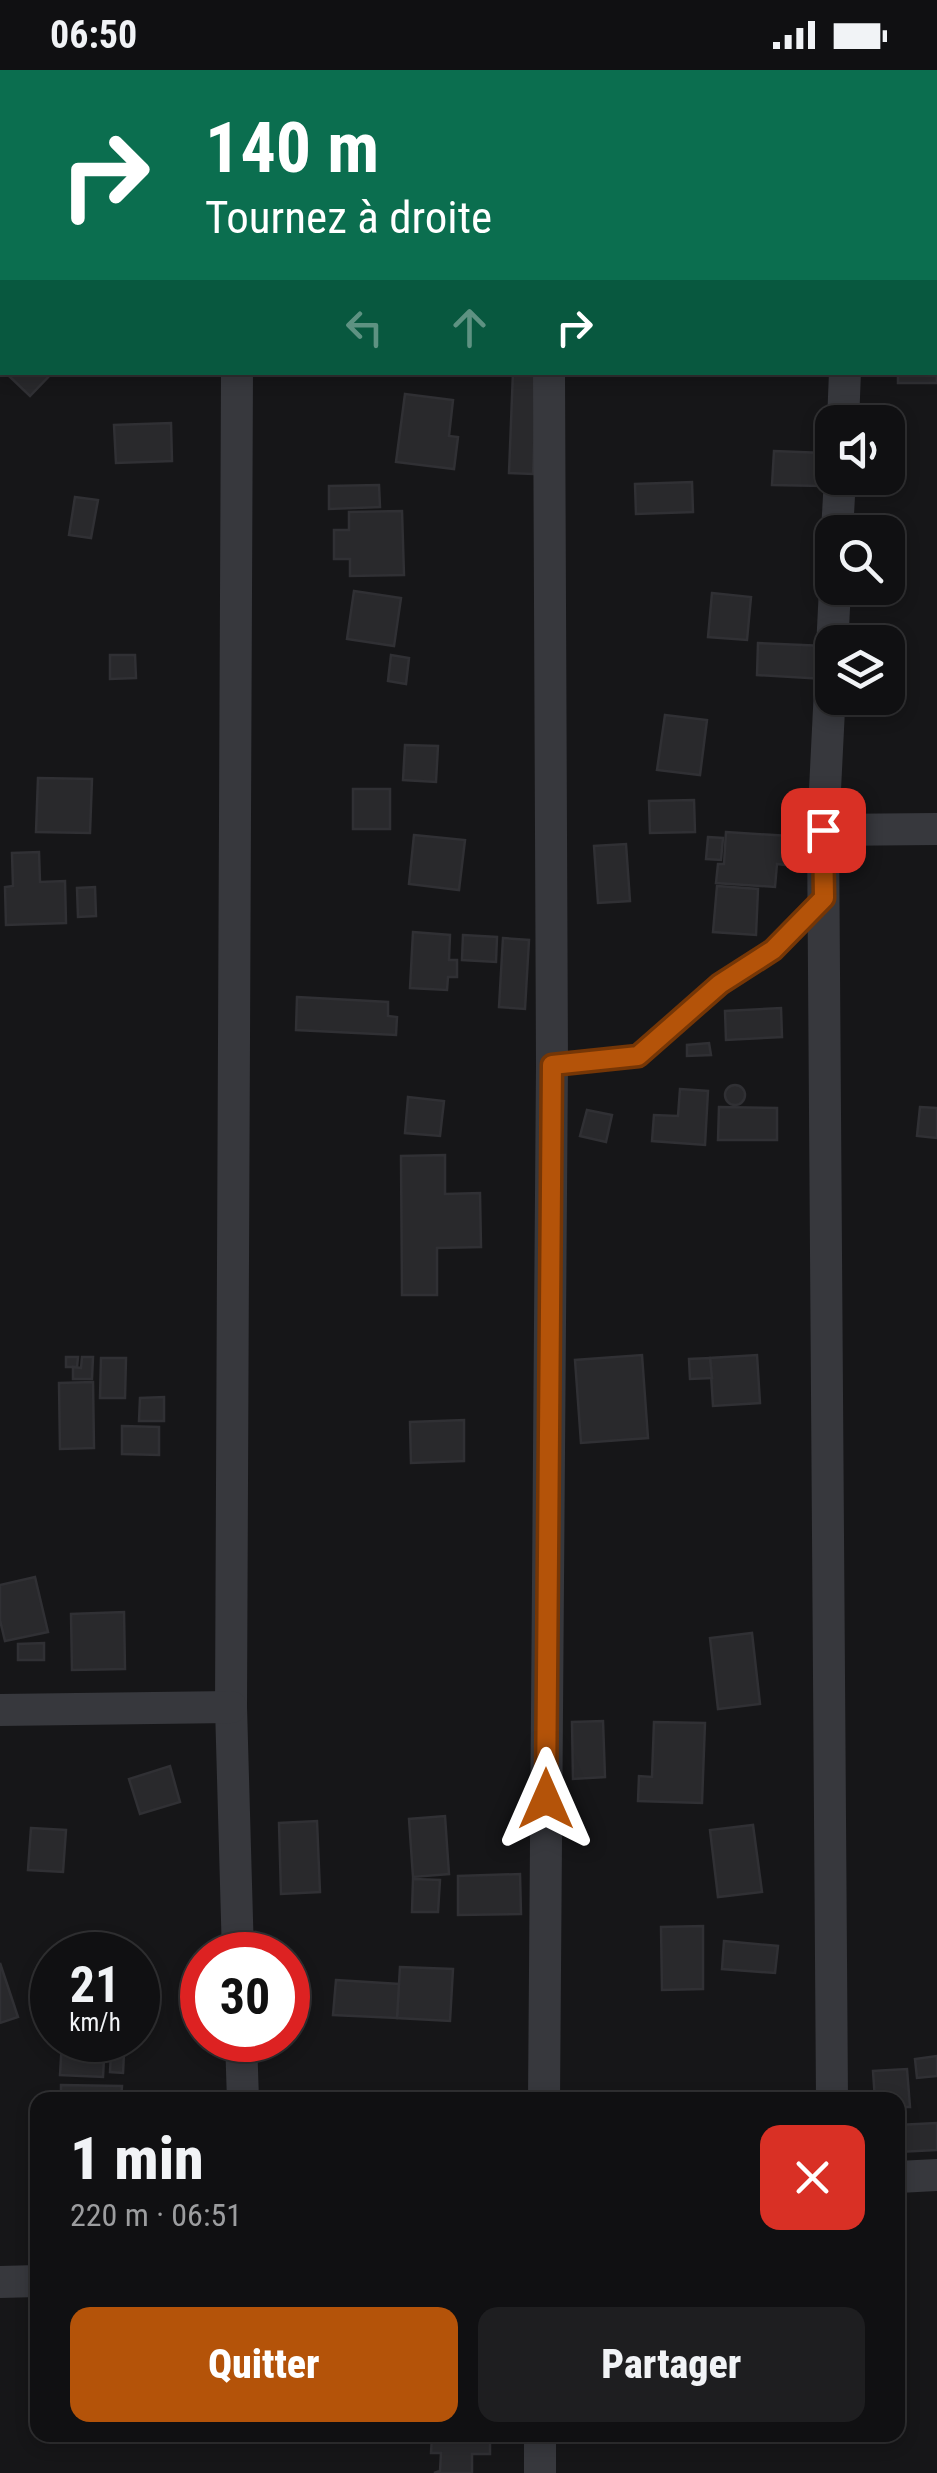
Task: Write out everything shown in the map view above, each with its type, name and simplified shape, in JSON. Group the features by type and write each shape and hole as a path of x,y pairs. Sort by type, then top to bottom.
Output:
{"street":[{"path":"236,375 231,1707 237,1932"},
{"path":"544,2092 552,1065 548,375"},
{"path":"844,405 845,375"},
{"path":"832,2092 823,830 834,605"},
{"path":"823,830 937,830"},
{"path":"0,1710 231,1707"},
{"path":"242,2062 243,2092"},
{"path":"905,2177 937,2176"},
{"path":"0,2282 30,2281"},
{"path":"540,2442 540,2473"}],"lane":[{"path":"552,1065 638,1056 720,984 773,950 824,898"}],"building":[{"path":"10,375 50,375 30,396"},
{"path":"513,375 537,375 533,474 509,473"},
{"path":"898,375 937,375 937,383 898,383"},
{"path":"405,394 453,400 449,436 458,437 454,469 396,462"},
{"path":"171,423 172,461 116,463 114,425"},
{"path":"774,451 815,453 815,486 772,485"},
{"path":"692,482 693,512 636,514 635,484"},
{"path":"379,485 380,507 329,509 329,486"},
{"path":"75,497 98,500 91,538 69,535"},
{"path":"402,511 404,575 350,576 350,559 334,559 334,530 349,530 349,512"},
{"path":"354,591 401,598 394,646 347,639"},
{"path":"712,593 751,597 747,640 708,637"},
{"path":"758,643 815,646 815,678 757,675"},
{"path":"110,655 135,655 136,678 110,679"},
{"path":"391,655 409,658 406,684 388,681"},
{"path":"665,715 707,720 700,775 657,770"},
{"path":"405,745 438,746 436,782 403,780"},
{"path":"38,778 92,779 90,833 36,832"},
{"path":"353,789 390,789 390,829 353,829"},
{"path":"694,800 695,832 650,833 649,801"},
{"path":"726,832 789,836 786,865 777,864 775,887 716,883 718,864 724,864"},
{"path":"414,835 465,840 459,890 409,884"},
{"path":"708,837 723,838 721,860 706,859"},
{"path":"626,844 630,901 598,903 594,846"},
{"path":"39,852 40,882 65,881 66,923 6,925 5,887 13,886 12,853"},
{"path":"717,886 758,889 756,935 713,932"},
{"path":"95,887 96,916 78,917 77,888"},
{"path":"413,932 450,935 449,960 457,960 457,977 448,977 447,990 410,988"},
{"path":"463,935 497,937 496,962 462,960"},
{"path":"503,938 529,940 525,1009 499,1007"},
{"path":"297,997 388,1002 388,1016 397,1017 396,1035 296,1030"},
{"path":"781,1008 782,1037 726,1040 725,1011"},
{"path":"709,1043 711,1055 687,1056 687,1045"},
{"path":"735,1085 745,1095 735,1105 725,1095"},
{"path":"680,1089 708,1091 705,1145 652,1141 654,1115 678,1116"},
{"path":"408,1097 444,1101 440,1136 405,1133"},
{"path":"719,1107 777,1108 777,1140 718,1140"},
{"path":"920,1107 937,1108 937,1138 917,1136"},
{"path":"587,1110 612,1115 606,1142 580,1136"},
{"path":"445,1155 445,1194 480,1193 481,1247 437,1248 437,1295 402,1295 401,1156"},
{"path":"642,1355 648,1438 581,1443 575,1360"},
{"path":"757,1355 760,1403 713,1406 710,1358"},
{"path":"66,1357 78,1357 77,1367 66,1367"},
{"path":"82,1357 93,1357 92,1379 73,1379 73,1367 81,1368"},
{"path":"101,1358 126,1358 125,1398 100,1398"},
{"path":"710,1358 712,1378 690,1379 689,1359"},
{"path":"93,1382 94,1448 60,1449 59,1383"},
{"path":"164,1397 164,1421 139,1421 140,1398"},
{"path":"464,1420 464,1461 411,1463 410,1422"},
{"path":"122,1426 159,1427 159,1455 122,1454"},
{"path":"35,1577 48,1632 5,1641 0,1620 0,1585"},
{"path":"124,1612 125,1669 72,1670 71,1614"},
{"path":"752,1633 760,1704 718,1709 710,1638"},
{"path":"44,1643 44,1660 18,1660 18,1644"},
{"path":"603,1721 605,1777 573,1779 572,1722"},
{"path":"654,1722 705,1723 702,1803 638,1801 639,1776 652,1777"},
{"path":"170,1766 180,1802 140,1814 129,1779"},
{"path":"445,1816 449,1874 413,1877 409,1819"},
{"path":"317,1821 320,1892 281,1894 279,1823"},
{"path":"753,1825 762,1892 718,1897 710,1830"},
{"path":"31,1828 66,1830 63,1872 28,1870"},
{"path":"520,1874 521,1914 458,1915 458,1876"},
{"path":"413,1879 440,1880 438,1912 412,1912"},
{"path":"703,1926 703,1989 662,1990 661,1927"},
{"path":"724,1941 778,1946 775,1973 722,1969"},
{"path":"0,1963 18,2017 0,2023"},
{"path":"400,1967 453,1969 450,2021 397,2018"},
{"path":"336,1980 399,1984 397,2018 333,2015"},
{"path":"937,2056 937,2076 917,2078 915,2059"},
{"path":"61,2062 104,2062 103,2077 60,2075"},
{"path":"110,2062 124,2062 123,2073 110,2072"},
{"path":"907,2069 910,2107 905,2107 905,2092 874,2092 873,2071"},
{"path":"61,2085 122,2086 122,2092 61,2092"},
{"path":"937,2123 937,2150 905,2152 905,2125"},
{"path":"432,2442 490,2442 490,2454 472,2454 472,2473 434,2473 440,2471 441,2453 431,2453"}],"route":[{"path":"546,1799 552,1065 638,1056 720,984 773,950 824,898 823,830"}]}
